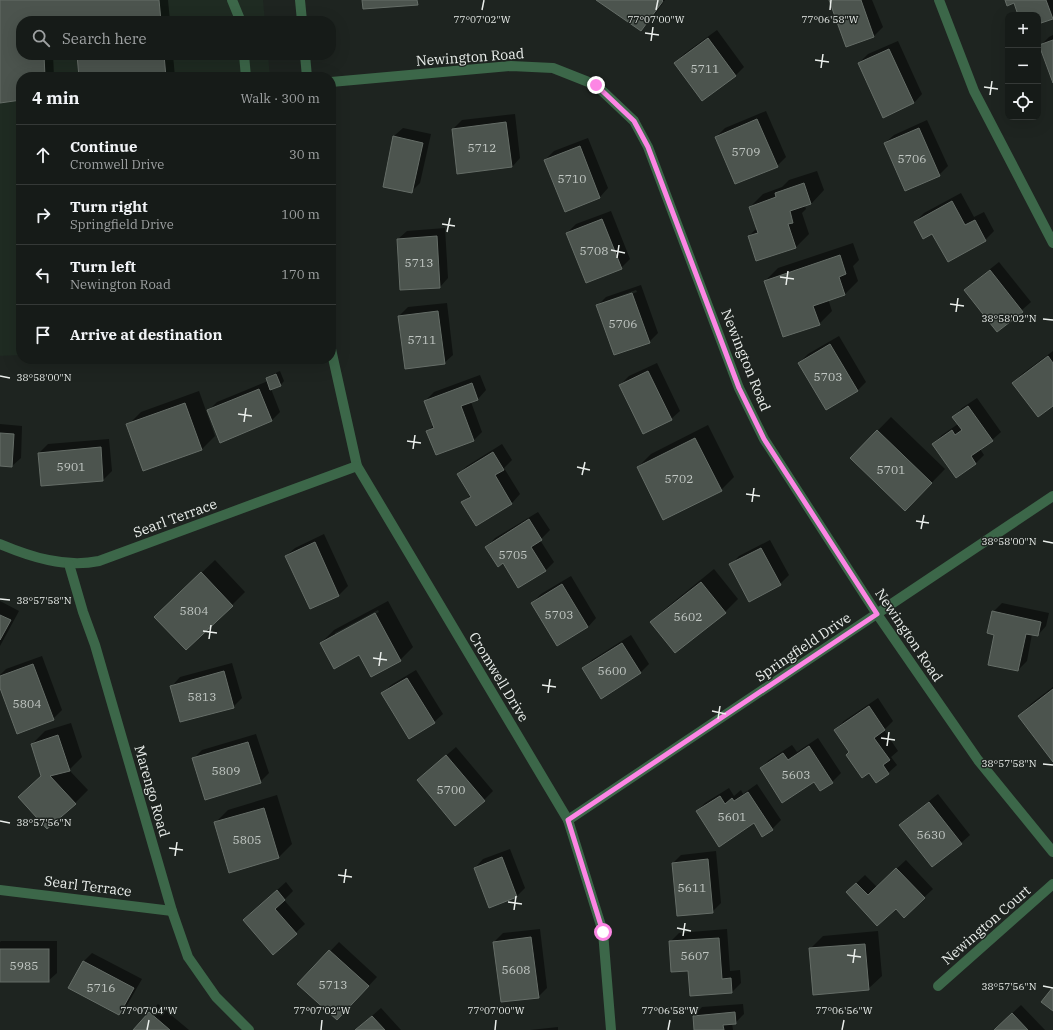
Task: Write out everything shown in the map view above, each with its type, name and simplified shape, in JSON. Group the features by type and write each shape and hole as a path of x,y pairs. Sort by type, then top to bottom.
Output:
{"street":[{"path":"232,0 240,16"},
{"path":"300,0 302,16"},
{"path":"940,0 974,90 1053,243"},
{"path":"244,60 246,72"},
{"path":"305,60 307,72"},
{"name":"Newington Road","path":"336,82 511,66 553,68 596,85 634,121 648,147 739,388 764,439 877,614 978,760 1053,852"},
{"name":"Cromwell Drive","path":"334,364 357,466 568,820 603,932 611,1030"},
{"name":"Searl Terrace","path":"0,544 40,559 69,564 99,562 357,466"},
{"name":"Springfield Drive","path":"568,820 1053,496"},
{"name":"Marengo Road","path":"69,564 83,612 95,645 172,911 188,957 216,997 249,1030"},
{"name":"Newington Court","path":"938,986 1053,884"},
{"name":"Searl Terrace","path":"0,890 172,911"}],"shaded area":[{"path":"0,0 263,0 265,16 16,16 16,60 268,60 270,72 16,72 16,355 0,356"}],"building":[{"path":"0,0 159,0 161,16 16,16 16,60 44,60 45,72 16,72 16,101 0,103"},
{"path":"362,0 417,0 418,5 363,9"},
{"path":"596,0 662,0 663,1 641,31"},
{"path":"829,0 861,0 874,37 846,47"},
{"path":"1005,0 1046,0 1053,19 1041,23 1041,12 1017,12 1014,3 1007,6"},
{"path":"708,38 736,76 702,101 674,63"},
{"path":"1053,40 1053,83 1041,50 1041,44"},
{"path":"889,49 914,103 883,118 858,63"},
{"path":"77,60 164,60 166,72 79,72"},
{"path":"757,119 778,167 735,184 715,137"},
{"path":"506,122 512,167 457,174 452,129"},
{"path":"919,128 940,176 905,191 884,143"},
{"path":"393,136 423,143 412,193 383,187"},
{"path":"580,146 600,198 565,212 544,160"},
{"path":"804,183 811,204 790,211 793,223 788,224 796,248 756,261 748,236 758,233 749,207 776,197 775,193"},
{"path":"952,201 965,225 975,220 986,241 948,262 932,234 923,239 914,222"},
{"path":"602,219 622,269 586,283 566,233"},
{"path":"437,236 440,288 400,290 397,239"},
{"path":"840,255 846,274 839,277 845,295 813,306 820,325 783,337 764,281"},
{"path":"990,270 1023,312 997,332 964,290"},
{"path":"632,293 650,343 614,355 596,305"},
{"path":"438,311 445,364 405,369 398,316"},
{"path":"830,344 858,391 826,410 798,363"},
{"path":"1048,356 1053,363 1053,406 1038,417 1012,383"},
{"path":"648,371 672,420 643,434 619,385"},
{"path":"276,374 281,386 270,390 266,378"},
{"path":"472,383 478,400 461,406 474,441 436,455 426,431 434,428 424,401"},
{"path":"259,389 272,421 220,443 207,410"},
{"path":"185,403 202,450 143,471 126,424"},
{"path":"968,406 993,441 971,456 976,464 956,478 932,444 952,430 955,435 962,430 952,417"},
{"path":"877,430 932,483 905,511 850,458"},
{"path":"0,433 14,434 12,467 0,466"},
{"path":"695,438 722,491 663,520 637,467"},
{"path":"101,447 103,481 41,486 38,453"},
{"path":"493,452 504,470 495,475 512,504 476,526 461,502 471,497 457,474"},
{"path":"529,519 542,540 531,547 546,571 518,588 503,563 498,567 485,547"},
{"path":"315,542 339,596 310,609 285,556"},
{"path":"761,548 781,585 749,602 729,564"},
{"path":"201,572 233,606 186,650 154,617"},
{"path":"701,582 726,613 675,653 650,622"},
{"path":"562,584 588,627 557,646 531,603"},
{"path":"992,611 1041,622 1038,636 1026,634 1018,671 988,665 994,635 987,633"},
{"path":"375,613 401,661 371,677 359,655 334,669 320,643"},
{"path":"0,615 11,620 0,640"},
{"path":"622,643 641,673 601,699 582,668"},
{"path":"33,664 54,720 17,734 0,688 0,676"},
{"path":"224,671 234,708 180,722 170,686"},
{"path":"407,678 435,723 409,739 381,693"},
{"path":"1053,689 1053,762 1018,716"},
{"path":"869,706 885,730 874,738 890,760 883,765 889,774 876,783 869,773 862,778 846,755 849,752 834,730"},
{"path":"58,735 70,771 50,776 76,804 47,829 18,797 41,776 31,744"},
{"path":"248,742 261,783 205,800 192,758"},
{"path":"809,746 833,783 820,791 814,782 782,803 760,768 783,753 788,760"},
{"path":"446,755 485,801 455,826 417,780"},
{"path":"748,792 773,830 762,837 754,823 719,847 696,811 720,796 725,804 732,798 734,801"},
{"path":"929,802 962,844 932,867 899,825"},
{"path":"264,808 279,858 229,873 214,822"},
{"path":"502,857 517,897 489,908 474,868"},
{"path":"708,859 713,913 677,916 672,863"},
{"path":"896,868 925,898 904,918 896,909 877,926 846,892 856,883 868,895"},
{"path":"277,890 285,900 275,909 297,934 273,955 243,920"},
{"path":"531,937 539,998 501,1002 493,942"},
{"path":"719,938 722,979 731,978 732,993 690,996 688,971 671,972 669,941"},
{"path":"865,944 869,990 813,995 809,948"},
{"path":"0,949 49,949 49,982 0,982"},
{"path":"329,950 369,986 337,1020 297,984"},
{"path":"83,961 134,988 119,1015 68,988"},
{"path":"1053,987 1053,1011 1041,1002"},
{"path":"149,1012 170,1030 133,1030"},
{"path":"735,1012 736,1024 723,1025 724,1030 694,1030 693,1016"},
{"path":"1012,1013 1028,1030 994,1030"},
{"path":"372,1016 385,1030 355,1030"}],"route":[{"path":"596,85 634,121 648,147 739,388 764,439 877,614 568,820 603,932"}]}
